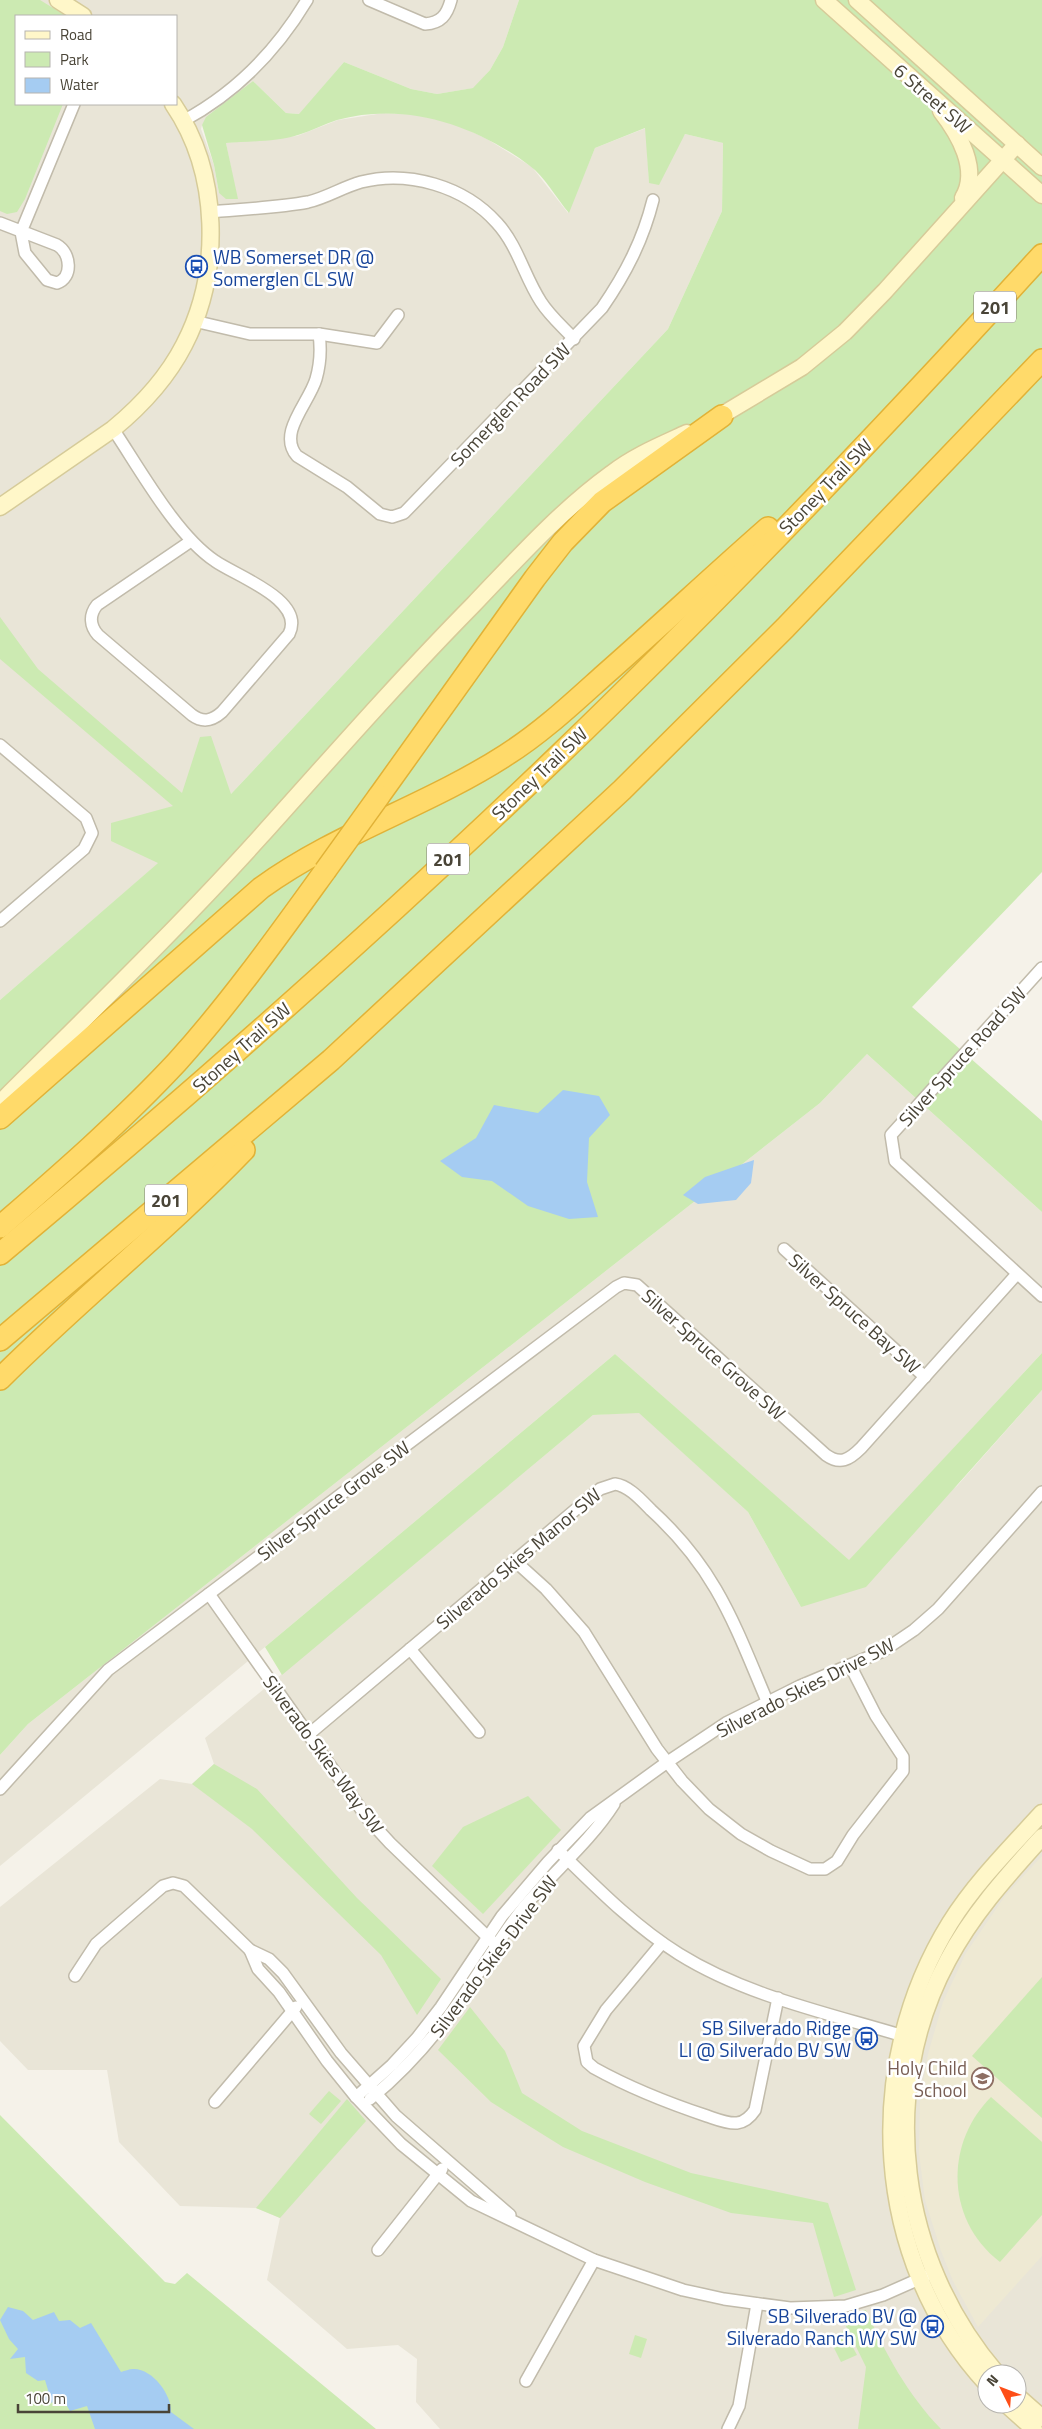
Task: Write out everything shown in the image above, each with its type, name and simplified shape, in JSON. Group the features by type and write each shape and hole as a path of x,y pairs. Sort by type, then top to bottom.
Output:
{"highway":[{"name":"Stoney Trail SW","path":"0,1254 198,1085 445,862 652,663 872,438 1042,255"},
{"name":"201","path":"0,1340 331,1060 622,790 785,628 1042,360"},
{"path":"1006,399 1042,368"},
{"path":"0,1227 93,1145 177,1061 251,972 535,578 563,542 602,502 722,416"},
{"path":"0,1118 240,905 281,873 334,842 414,806 481,770 537,733 872,438"},
{"path":"0,1378 206,1188 331,1060"}],"main road":[{"path":"58,0 82,15"},
{"name":"6 Street SW","path":"824,0 1041,194"},
{"name":"6 Street SW","path":"856,0 1042,167"},
{"path":"926,91 944,114 958,138 970,171 970,182 967,191 942,226"},
{"path":"0,507 113,429 142,403 163,378 184,345 194,321 209,260 209,212 201,165 183,121 174,105"},
{"path":"0,1103 168,934 260,837 330,757 451,627 576,502 611,473 647,451 722,416 802,367 823,351 865,312 1017,144"},
{"path":"977,2370 947,2329 927,2275 906,2142 910,2038 921,1979 950,1924 974,1890 1042,1813"},
{"path":"910,2038 961,1936 990,1895 1042,1837"},
{"path":"927,2275 989,2364"},
{"path":"1027,2405 1042,2418"},
{"path":"1017,2414 1034,2429"}],"street":[{"path":"183,121 224,95 260,63 284,35 307,0"},
{"path":"368,0 425,24 443,18 448,12 451,0"},
{"path":"0,223 21,232 57,245 64,251 68,259 66,276 63,280 56,284 47,280 25,253 21,232 74,105"},
{"name":"Somerglen Road SW","path":"209,212 308,202 363,182 389,178 429,182 470,200 498,223 518,253 541,303 574,339 404,513 392,517 380,514 347,487 297,456 290,446 292,430 316,378 321,345 319,334"},
{"path":"574,339 602,308 630,264 646,227 653,200"},
{"path":"194,321 250,334 319,334 377,343 398,314"},
{"path":"113,429 191,541 214,561 264,589 287,608 292,623 289,634 222,712 212,720 206,721 192,715 98,635 91,624 92,615 97,605 191,541"},
{"path":"0,745 86,818 92,833 84,849 0,922"},
{"name":"Silver Spruce Road SW","path":"1017,1274 895,1161 891,1135 1042,968"},
{"name":"Silver Spruce Bay SW","path":"784,1249 925,1377"},
{"path":"1017,1274 1042,1296"},
{"name":"Silver Spruce Grove SW","path":"209,1594 616,1287 624,1283 637,1285 833,1460 843,1461 853,1457 1017,1274"},
{"name":"Silverado Skies Manor SW","path":"308,1735 514,1560 600,1489 610,1484 622,1485 670,1527 706,1572 737,1628 767,1701"},
{"name":"Silverado Skies Drive SW","path":"360,2101 372,2090 401,2072 432,2038 492,1940 525,1906 590,1818 666,1763 726,1723 767,1701 883,1651 925,1621 1042,1492"},
{"path":"514,1560 552,1595 584,1632 666,1763 709,1809 741,1834 779,1855 810,1868 825,1869 832,1865 871,1811 899,1778 904,1763 903,1757 876,1716 850,1665"},
{"path":"0,1789 108,1670 209,1594"},
{"name":"Silverado Skies Way SW","path":"209,1594 368,1819 390,1843 492,1940"},
{"path":"410,1649 479,1732"},
{"path":"563,1854 622,1910 662,1943 710,1972 778,1998 910,2038"},
{"path":"75,1976 86,1958 101,1940 163,1886 173,1883 180,1884 189,1889 250,1950 269,1959 303,1998 342,2053 396,2116 519,2223"},
{"path":"662,1943 606,2010 584,2046 587,2062 594,2068 642,2092 670,2104 723,2121 735,2123 746,2120 754,2110 778,1998"},
{"path":"250,1950 258,1969 293,2011 327,2061 360,2101 400,2144 471,2201 594,2260 683,2290 757,2304 809,2309 846,2306 883,2295 927,2275"},
{"path":"215,2102 303,1998"},
{"path":"378,2250 448,2162"},
{"path":"526,2381 594,2260"},
{"path":"728,2429 739,2406 757,2304"}],"shaded area":[{"path":"0,0 519,0 503,47 490,70 474,88 437,94 411,89 344,62 300,114 286,113 253,81 202,125 201,129 214,165 219,193 237,199 226,143 297,136 338,120 384,113 420,115 458,125 487,139 532,167 568,213 595,148 646,128 649,183 685,134 723,143 722,211 668,329 200,827 0,1000"},
{"path":"867,1054 1042,1212 1042,1353 849,1561 615,1354 0,1866 0,1755 28,1724 820,1103"},
{"path":"1042,1390 1042,2429 440,2429 416,2402 417,2359 398,2345 347,2349 267,2280 280,2218 256,2208 180,2206 119,2142 107,2070 28,2070 0,2041 0,1907 160,1779 192,1784 214,1764 205,1738 593,1415 639,1412 748,1512 801,1607 957,1486"},
{"name":"Holy Child School","path":"1042,1856 1042,2256 978,2327 953,2281 941,2251 925,2200 919,2153 920,2102 928,2054 943,2002 966,1953 1005,1896"}],"green space":[{"path":"0,0 40,0 64,15 15,15 15,105 63,105 25,199 17,212 7,214 0,211"},
{"path":"519,0 1042,0 1042,872 912,1007 1042,1121 1042,1212 867,1054 820,1103 28,1724 0,1755 0,1000 158,863 111,841 111,823 173,806 0,659 0,617 38,669 182,793 200,737 211,736 231,794 668,329 722,211 723,143 685,134 659,185 649,183 645,128 595,148 569,213 546,182 530,166 509,151 487,139 439,120 414,115 388,113 363,115 337,120 290,137 226,143 238,199 226,199 219,193 214,165 202,125 206,117 253,81 286,113 299,114 344,62 411,89 437,94 473,88 490,70 503,47"},
{"path":"1042,1353 1042,1390 866,1587 801,1607 748,1512 639,1413 593,1415 282,1675 265,1647 615,1354 849,1560"},
{"path":"214,1764 257,1789 357,1898 441,1979 417,2015 381,1955 252,1829 192,1784"},
{"path":"528,1796 561,1830 483,1914 432,1866 463,1827"},
{"path":"1042,1977 1042,2118 972,2056"},
{"path":"470,2007 505,2051 522,2093 582,2131 691,2173 828,2203 856,2290 834,2297 813,2223 731,2213 645,2182 563,2147 491,2102 438,2050"},
{"path":"329,2091 341,2101 321,2124 309,2114"},
{"path":"991,2097 1042,2142 1042,2215 1000,2262 982,2245 969,2226 961,2204 958,2182 959,2159 965,2137 976,2116"},
{"path":"347,2099 366,2121 280,2218 256,2208"},
{"path":"0,2115 165,2282 175,2284 187,2273 376,2429 0,2429"},
{"path":"866,2310 898,2373 918,2402 941,2429 858,2429 866,2367 841,2316"},
{"path":"844,2331 857,2355 841,2362 829,2338"},
{"path":"635,2335 647,2339 641,2358 629,2354"}],"water":[{"path":"563,1090 599,1096 610,1115 589,1138 587,1182 598,1217 569,1219 528,1206 492,1181 462,1177 440,1161 476,1138 494,1105 538,1113"},
{"path":"754,1160 751,1183 736,1200 698,1204 683,1195 705,1177"},
{"path":"8,2307 23,2311 33,2320 54,2312 59,2321 70,2320 80,2328 91,2323 121,2372 132,2369 140,2370 154,2378 168,2398 171,2412 194,2429 95,2429 87,2406 70,2411 64,2401 48,2403 44,2400 48,2390 45,2380 38,2381 26,2373 25,2357 10,2359 18,2349 9,2339 0,2320"}],"place":[{"name":"WB Somerset DR @ Somerglen CL SW","path":"197,267"},
{"name":"SB Silverado Ridge LI @ Silverado BV SW","path":"867,2038"},
{"name":"Holy Child School","path":"983,2078"},
{"name":"SB Silverado BV @ Silverado Ranch WY SW","path":"933,2326"}]}
